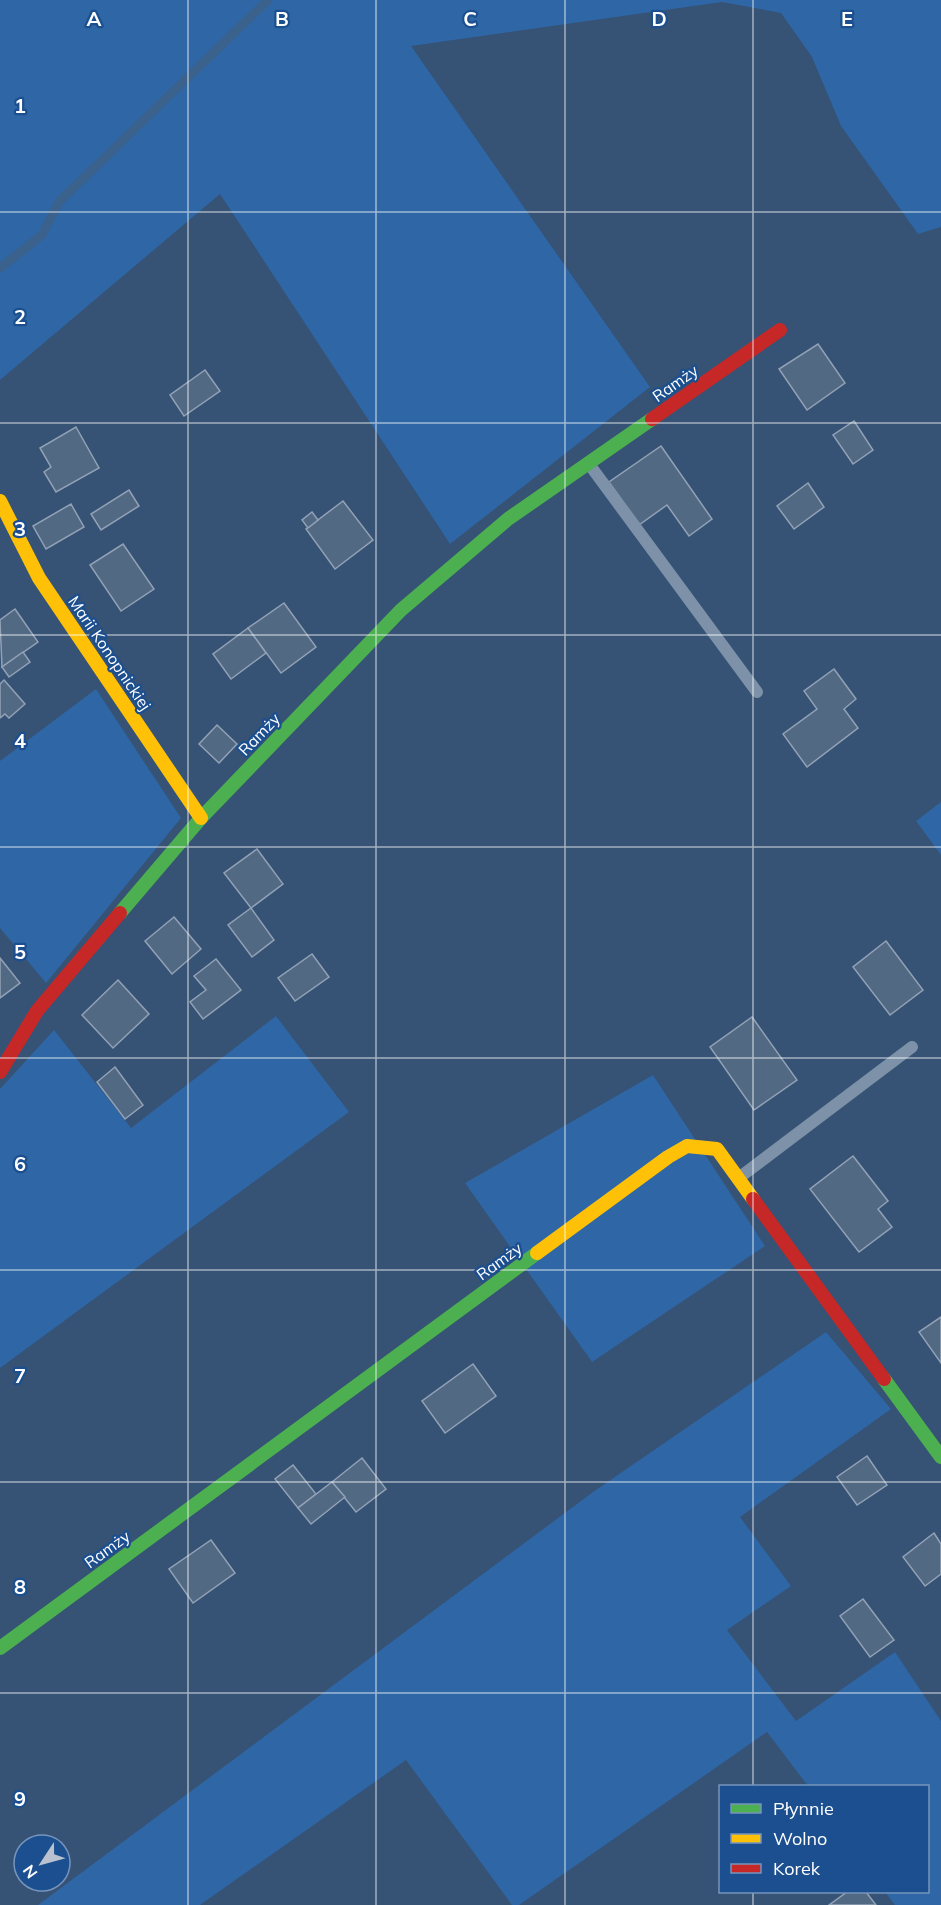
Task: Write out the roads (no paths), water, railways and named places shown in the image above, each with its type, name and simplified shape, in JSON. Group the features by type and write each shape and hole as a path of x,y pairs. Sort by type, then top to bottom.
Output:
{"street":[{"name":"Ramży","path":"0,1072 38,1011 201,818 401,609 507,519 780,330"},
{"name":"Marii Konopnickiej","path":"0,501 39,578 201,818"},
{"name":"Ramży","path":"0,1648 668,1157 687,1146 717,1149 941,1457"}],"lane":[{"path":"588,463 758,692"},
{"path":"739,1178 912,1047"}],"waterway":[{"path":"0,268 42,235 59,202 268,0"}]}
